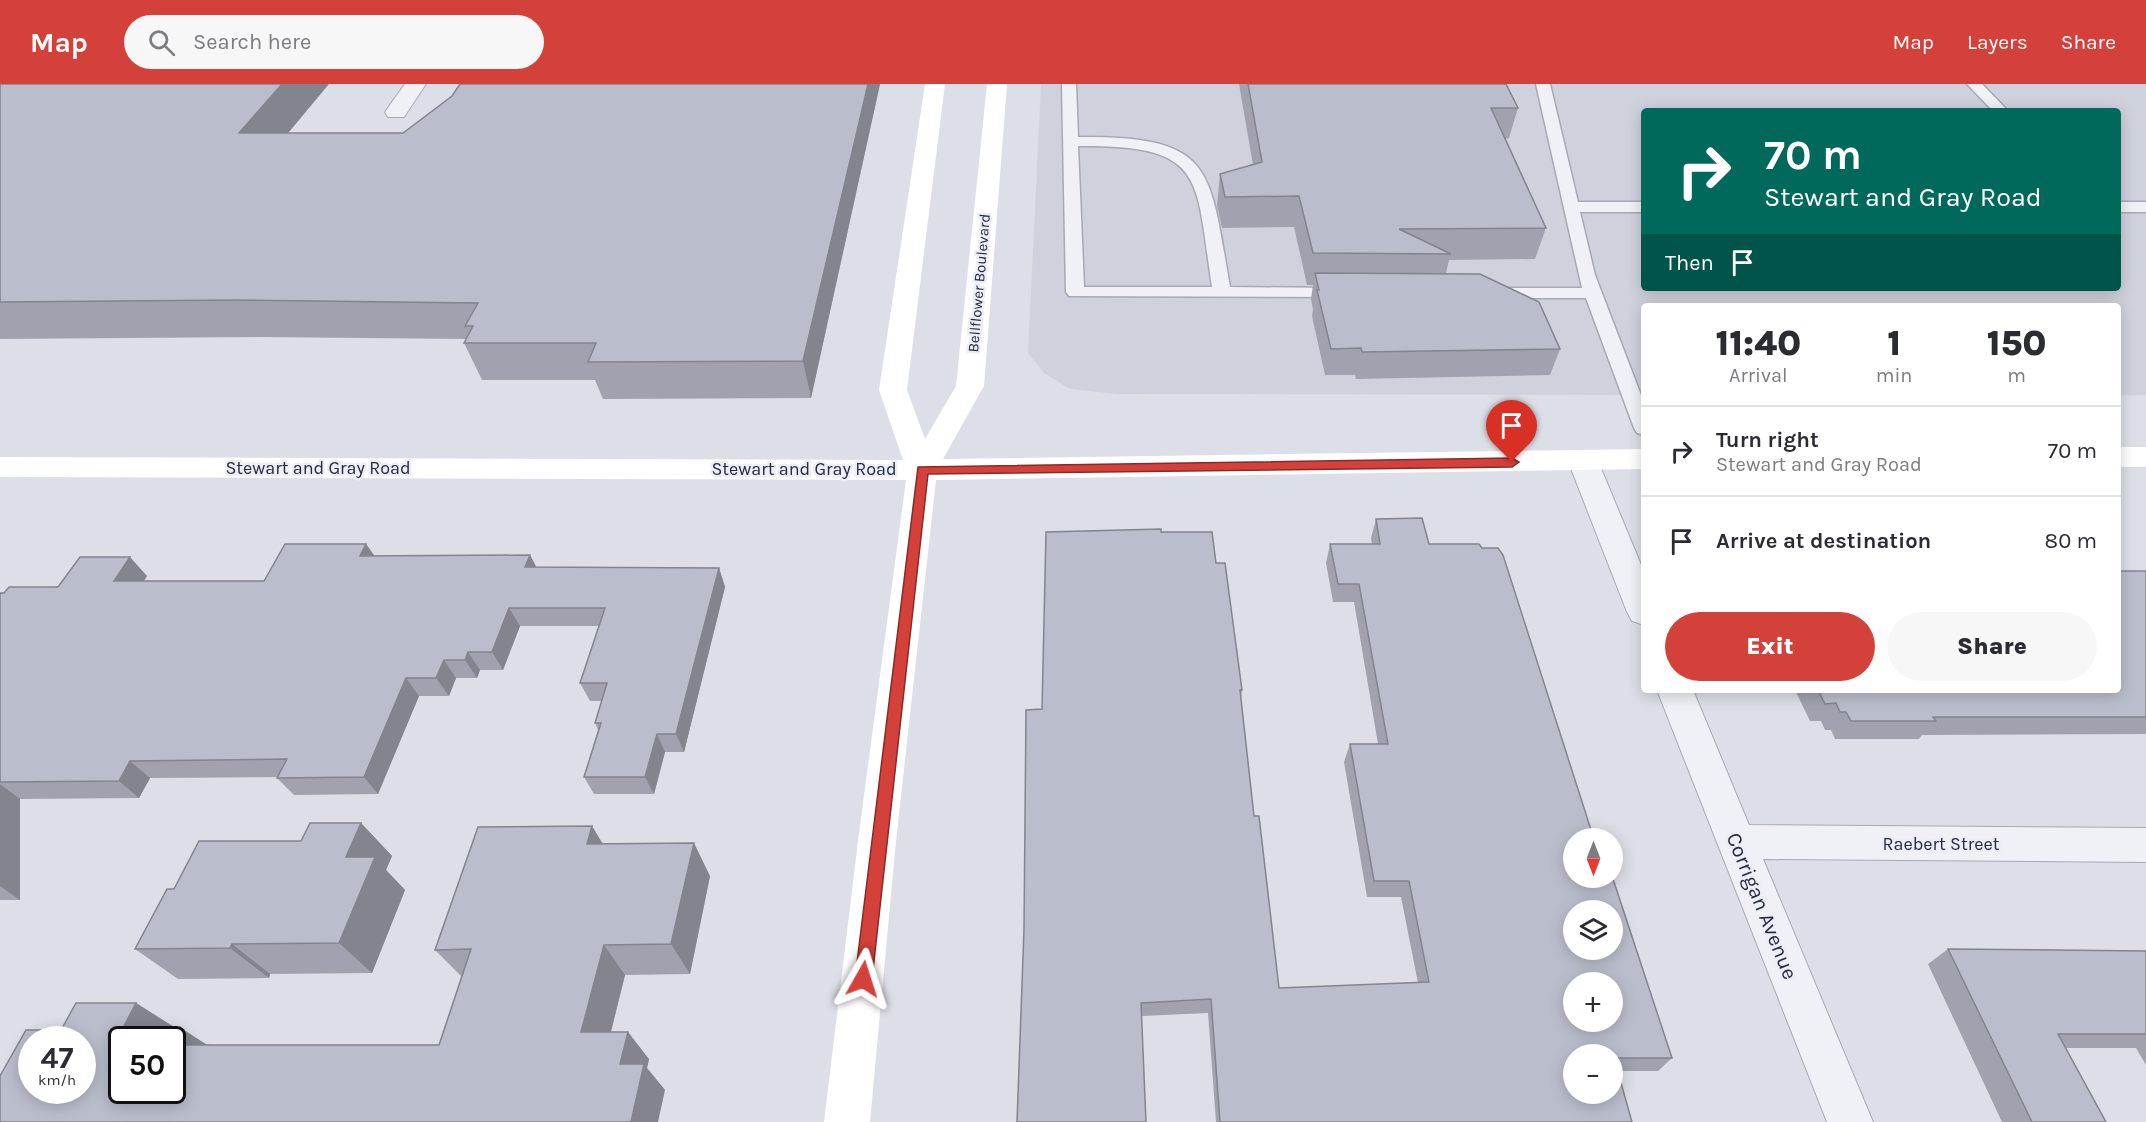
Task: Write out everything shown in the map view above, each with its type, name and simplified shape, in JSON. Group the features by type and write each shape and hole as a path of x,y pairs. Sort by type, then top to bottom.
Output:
{"main road":[{"name":"Bellflower Boulevard","path":"922,470 893,390 935,84"},
{"name":"Bellflower Boulevard","path":"847,1122 922,470 970,386 998,84"},
{"path":"2121,458 2146,457"},
{"name":"Stewart and Gray Road","path":"1,468 922,470 1641,459"}],"street":[{"path":"396,112 416,84"},
{"path":"1583,461 1641,605"},
{"name":"Corrigan Avenue","path":"1676,693 1850,1122"},
{"name":"Raebert Street","path":"1737,842 2146,845"}],"lane":[{"path":"1069,84 1075,292 1353,292"},
{"path":"1543,84 1592,293 1641,420"},
{"path":"1974,84 1998,108"},
{"path":"1071,141 1132,143 1157,148 1186,161 1195,170 1203,186 1222,292"},
{"path":"1571,207 1641,207"},
{"path":"2121,207 2146,207"},
{"path":"1473,293 1592,293"}],"shaded area":[{"path":"1041,84 2146,84 2146,395 2121,395 2121,303 1641,303 1641,395 1117,394 1070,389 1044,373 1028,353"}],"building":[{"path":"0,84 282,84 239,133 403,133 452,96 460,84 868,84 803,361 588,362 596,343 464,343 473,326 465,326 478,303 236,300 0,302"},
{"path":"1248,84 1506,84 1518,108 1491,108 1546,228 1399,229 1451,254 1313,253 1299,196 1225,197 1220,174 1262,162"},
{"path":"1315,273 1480,274 1539,302 1560,349 1362,352 1361,348 1331,349"},
{"path":"1422,518 1429,544 1479,544 1482,548 1498,548 1503,555 1590,828 1563,828 1563,888 1616,888 1620,900 1563,900 1563,960 1623,960 1623,909 1672,1058 1623,1058 1623,1044 1563,1044 1563,1104 1623,1104 1623,1090 1632,1122 1220,1122 1211,999 1141,1003 1146,1122 1017,1122 1024,929 1026,710 1042,709 1046,532 1161,529 1161,532 1212,532 1216,563 1225,563 1242,690 1240,690 1254,816 1259,816 1279,988 1429,982 1409,881 1374,881 1350,744 1388,744 1359,584 1338,584 1330,544 1380,544 1376,519"},
{"path":"285,544 366,544 360,556 530,555 525,567 719,568 676,734 657,734 645,777 584,777 601,723 595,723 607,683 580,683 605,608 509,608 492,652 468,652 465,660 444,660 436,678 406,678 364,777 277,778 287,759 130,761 119,781 0,782 0,593 4,593 9,587 58,587 80,557 130,557 114,581 264,581"},
{"path":"2121,571 2146,571 2146,717 1933,717 1936,721 1851,721 1846,712 1840,712 1836,703 1825,704 1820,693 2121,693"},
{"path":"310,823 361,823 346,857 375,857 339,943 232,944 230,948 135,949 167,889 174,889 199,841 301,841"},
{"path":"592,826 587,844 694,843 671,944 604,945 581,1032 628,1032 620,1064 644,1064 631,1122 0,1122 0,1076 18,1044 18,1104 96,1104 96,1026 63,1026 76,1003 136,1003 124,1026 108,1026 108,1104 186,1104 186,1045 439,1045 471,949 435,950 478,827"},
{"path":"1948,949 2146,951 2146,1034 2058,1034 2106,1122 2032,1122"}],"route":[{"path":"863,979 877,841 922,470 1512,462"}]}
